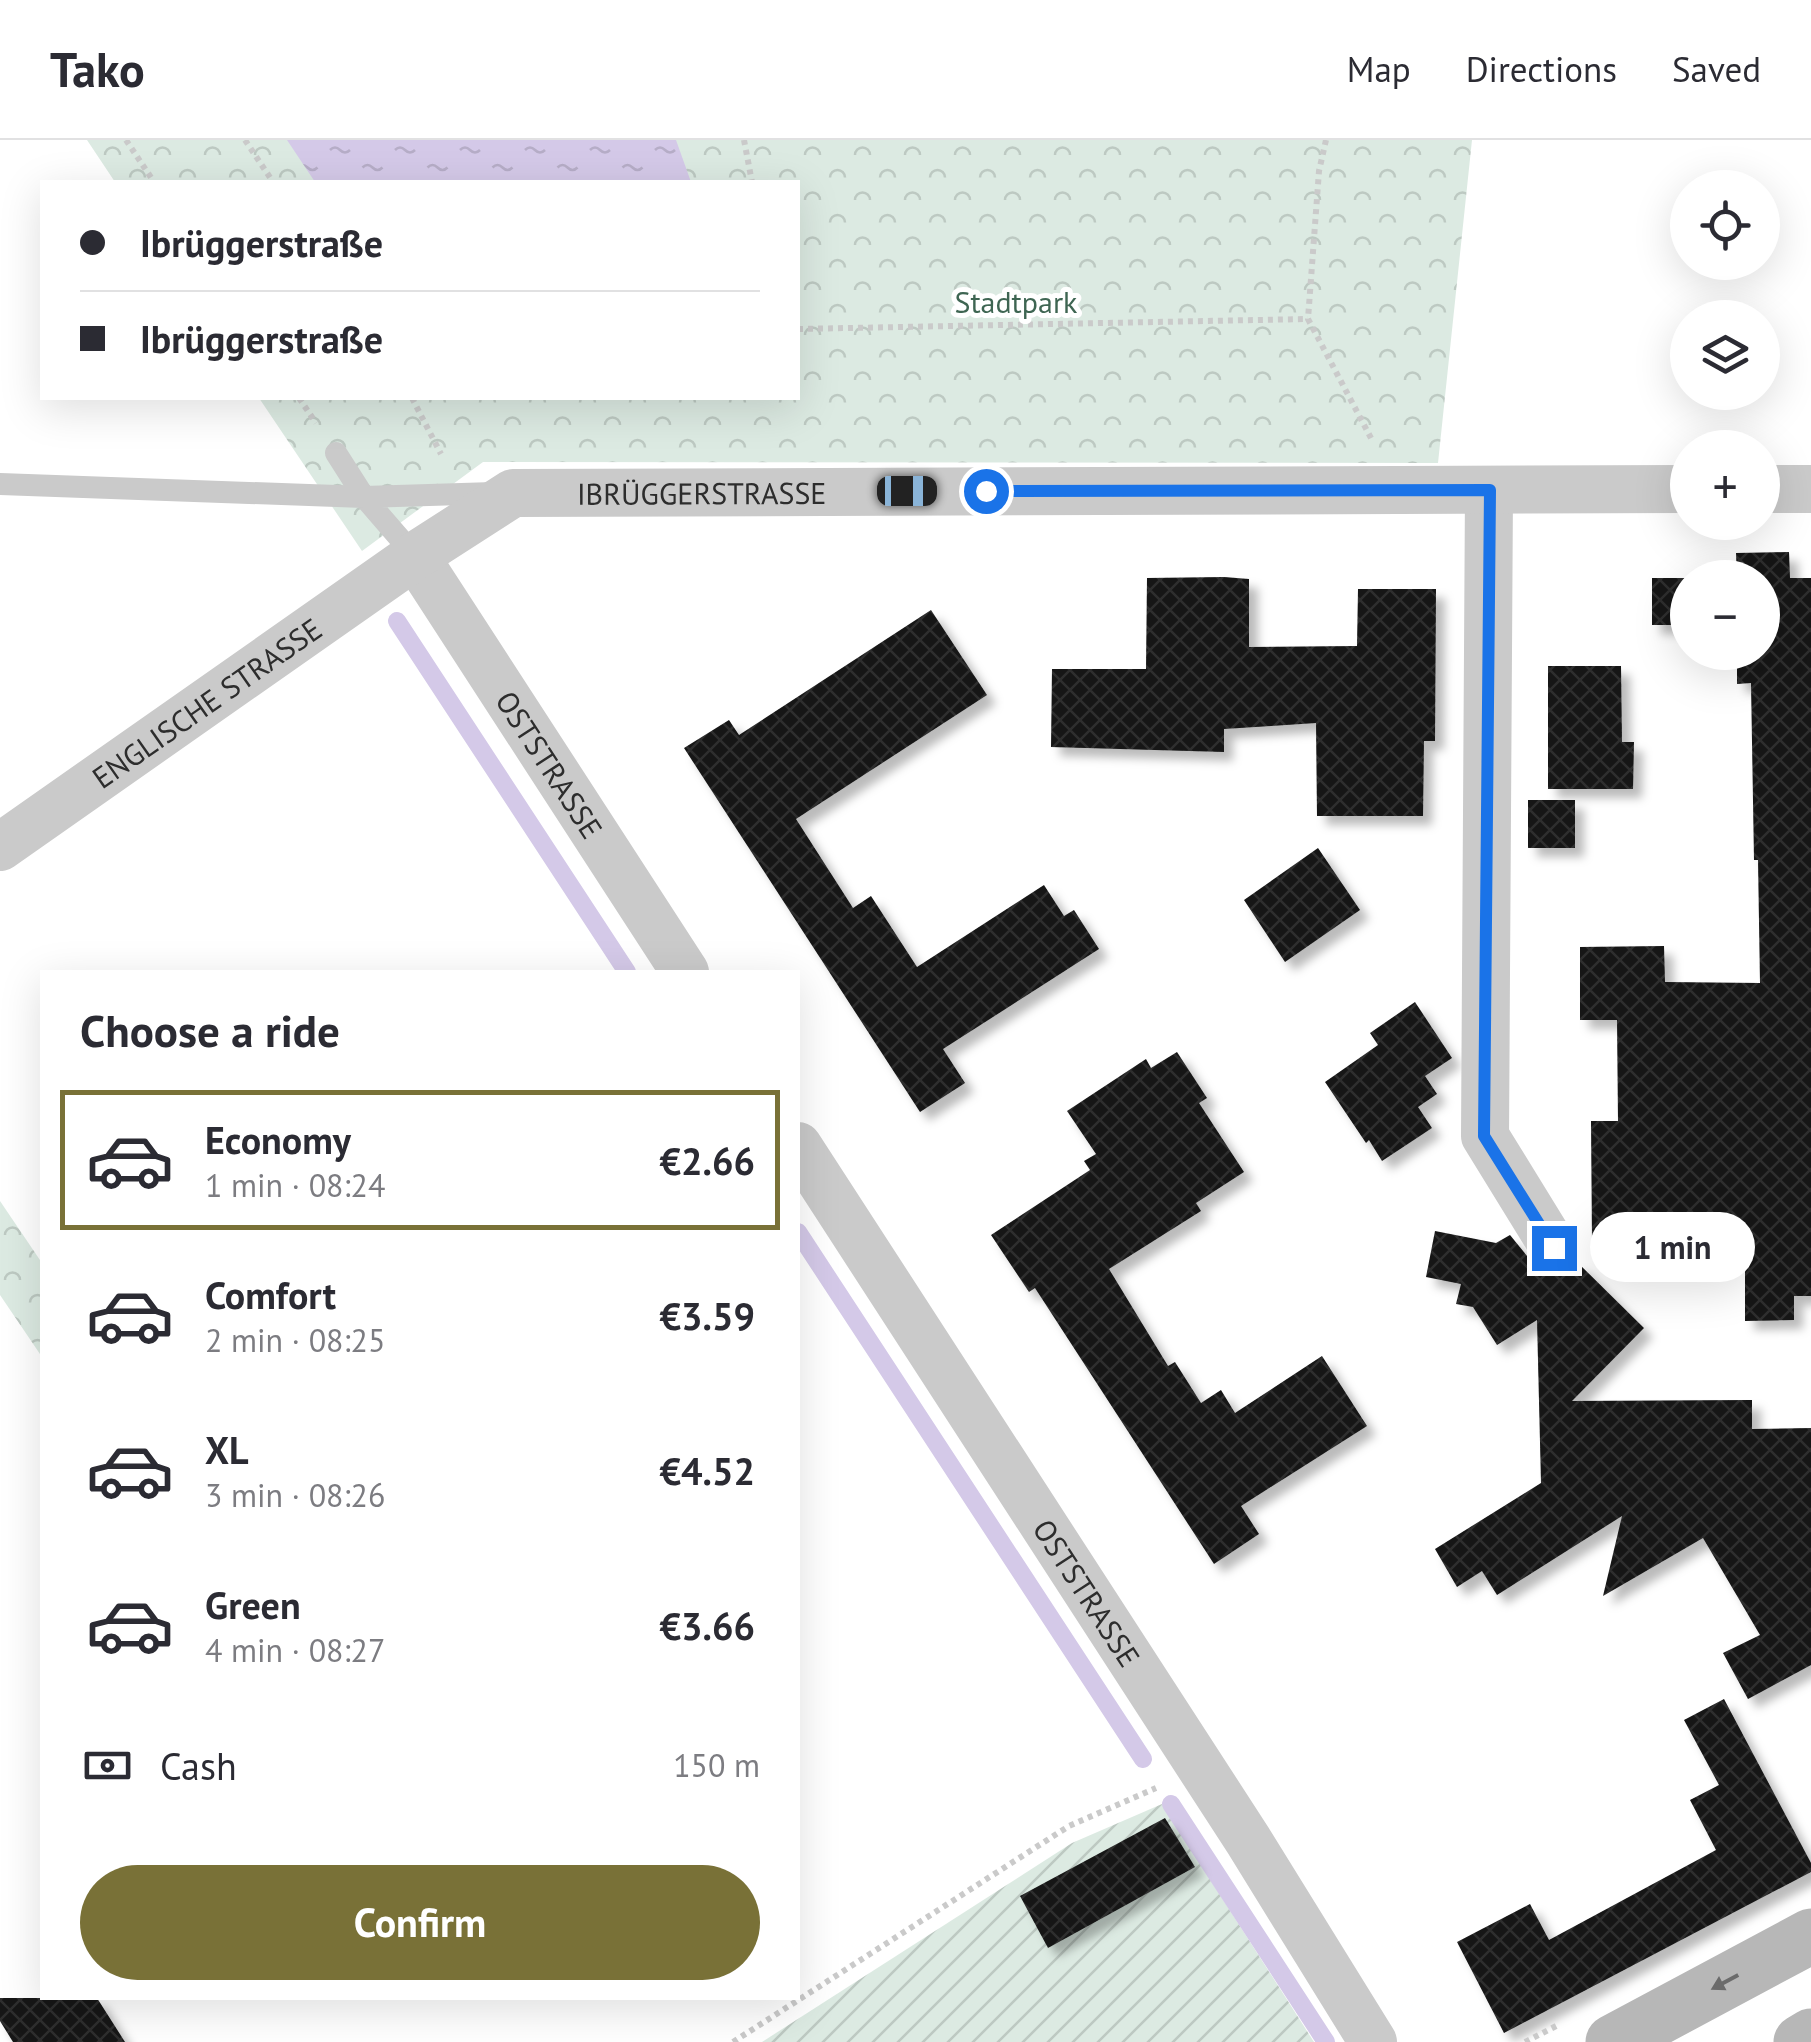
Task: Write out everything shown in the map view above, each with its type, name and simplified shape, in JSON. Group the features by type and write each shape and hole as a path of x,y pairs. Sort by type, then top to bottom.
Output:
{"main road":[{"path":"1613,2042 1811,1936"},
{"path":"1801,2042 1811,2036"}],"street":[{"name":"IBRÜGGERSTRASSE","path":"513,493 1670,489"},
{"path":"1780,489 1811,489"},
{"path":"1490,490 1484,1136 1554,1248"},
{"path":"414,556 513,493"},
{"name":"ENGLISCHE STRASSE","path":"0,847 414,556"},
{"name":"OSTSTRASSE","path":"414,556 683,970"},
{"name":"OSTSTRASSE","path":"800,1149 1374,2042"}],"lane":[{"path":"336,453 364,496 414,556"},
{"path":"0,484 364,496 513,493"}],"path":[{"path":"126,140 153,180"},
{"path":"245,140 272,180"},
{"path":"744,140 752,180"},
{"path":"1326,140 1319,172 1308,319 1379,453"},
{"path":"800,329 1308,319"},
{"path":"413,400 442,456"},
{"path":"800,1999 1069,1826 1201,1768"},
{"path":"733,2042 798,2000"}],"green space":[{"name":"Stadtpark","path":"87,140 1472,140 1438,463 483,462 362,551 260,400 800,400 800,180 114,180"},
{"path":"0,1201 40,1260 40,1354 0,1295"},
{"path":"1162,1804 1314,2042 762,2042 1072,1843"}],"water":[{"path":"287,140 676,140 690,180 314,180"}],"building":[{"path":"1789,552 1790,578 1811,578 1811,1296 1794,1296 1794,1320 1745,1321 1742,1238 1592,1241 1591,1121 1618,1121 1617,1020 1580,1020 1580,947 1664,946 1665,982 1760,983 1751,683 1737,684 1737,670 1780,670 1780,560 1736,560 1736,553"},
{"path":"1147,578 1249,579 1249,647 1357,646 1358,589 1436,589 1435,741 1424,741 1423,816 1317,816 1316,723 1224,729 1224,752 1051,747 1052,669 1146,669"},
{"path":"1652,578 1670,578 1670,625 1652,625"},
{"path":"931,610 987,695 796,819 853,908 871,896 917,967 1044,885 1064,916 1074,910 1099,949 943,1049 965,1083 920,1112 684,748 729,720 739,735"},
{"path":"1548,666 1621,666 1622,742 1634,742 1633,789 1548,789"},
{"path":"1528,800 1575,800 1575,848 1528,848"},
{"path":"1318,848 1360,910 1285,962 1244,900"},
{"path":"1415,1002 1452,1058 1425,1076 1437,1094 1418,1107 1432,1128 1382,1161 1325,1082 1378,1045 1370,1033"},
{"path":"1177,1052 1207,1098 1199,1103 1244,1172 1196,1203 1201,1211 1109,1269 1168,1366 1175,1362 1201,1403 1221,1390 1235,1413 1322,1356 1367,1426 1241,1506 1259,1534 1214,1564 1035,1288 1029,1292 991,1235 1090,1170 1084,1161 1096,1154 1067,1111 1146,1059 1151,1068"},
{"path":"1435,1231 1496,1243 1510,1235 1540,1272 1568,1272 1577,1262 1644,1328 1572,1401 1752,1400 1752,1429 1811,1428 1811,1665 1748,1699 1723,1653 1760,1635 1703,1538 1603,1596 1622,1516 1497,1595 1482,1571 1457,1587 1435,1549 1541,1483 1537,1320 1497,1345 1473,1307 1456,1304 1461,1284 1426,1277"},
{"path":"1724,1699 1811,1863 1811,1872 1504,2033 1457,1942 1530,1904 1549,1940 1716,1850 1690,1800 1719,1785 1684,1720"},
{"path":"1165,1818 1195,1867 1048,1948 1020,1896"},
{"path":"0,1998 98,2000 125,2042 13,2042 0,2021"}],"waterway":[{"path":"397,621 626,970"},
{"path":"800,1235 1143,1759"},
{"path":"1171,1804 1326,2042"}],"route":[{"path":"986,491 1490,490 1484,1136 1554,1248"}]}
